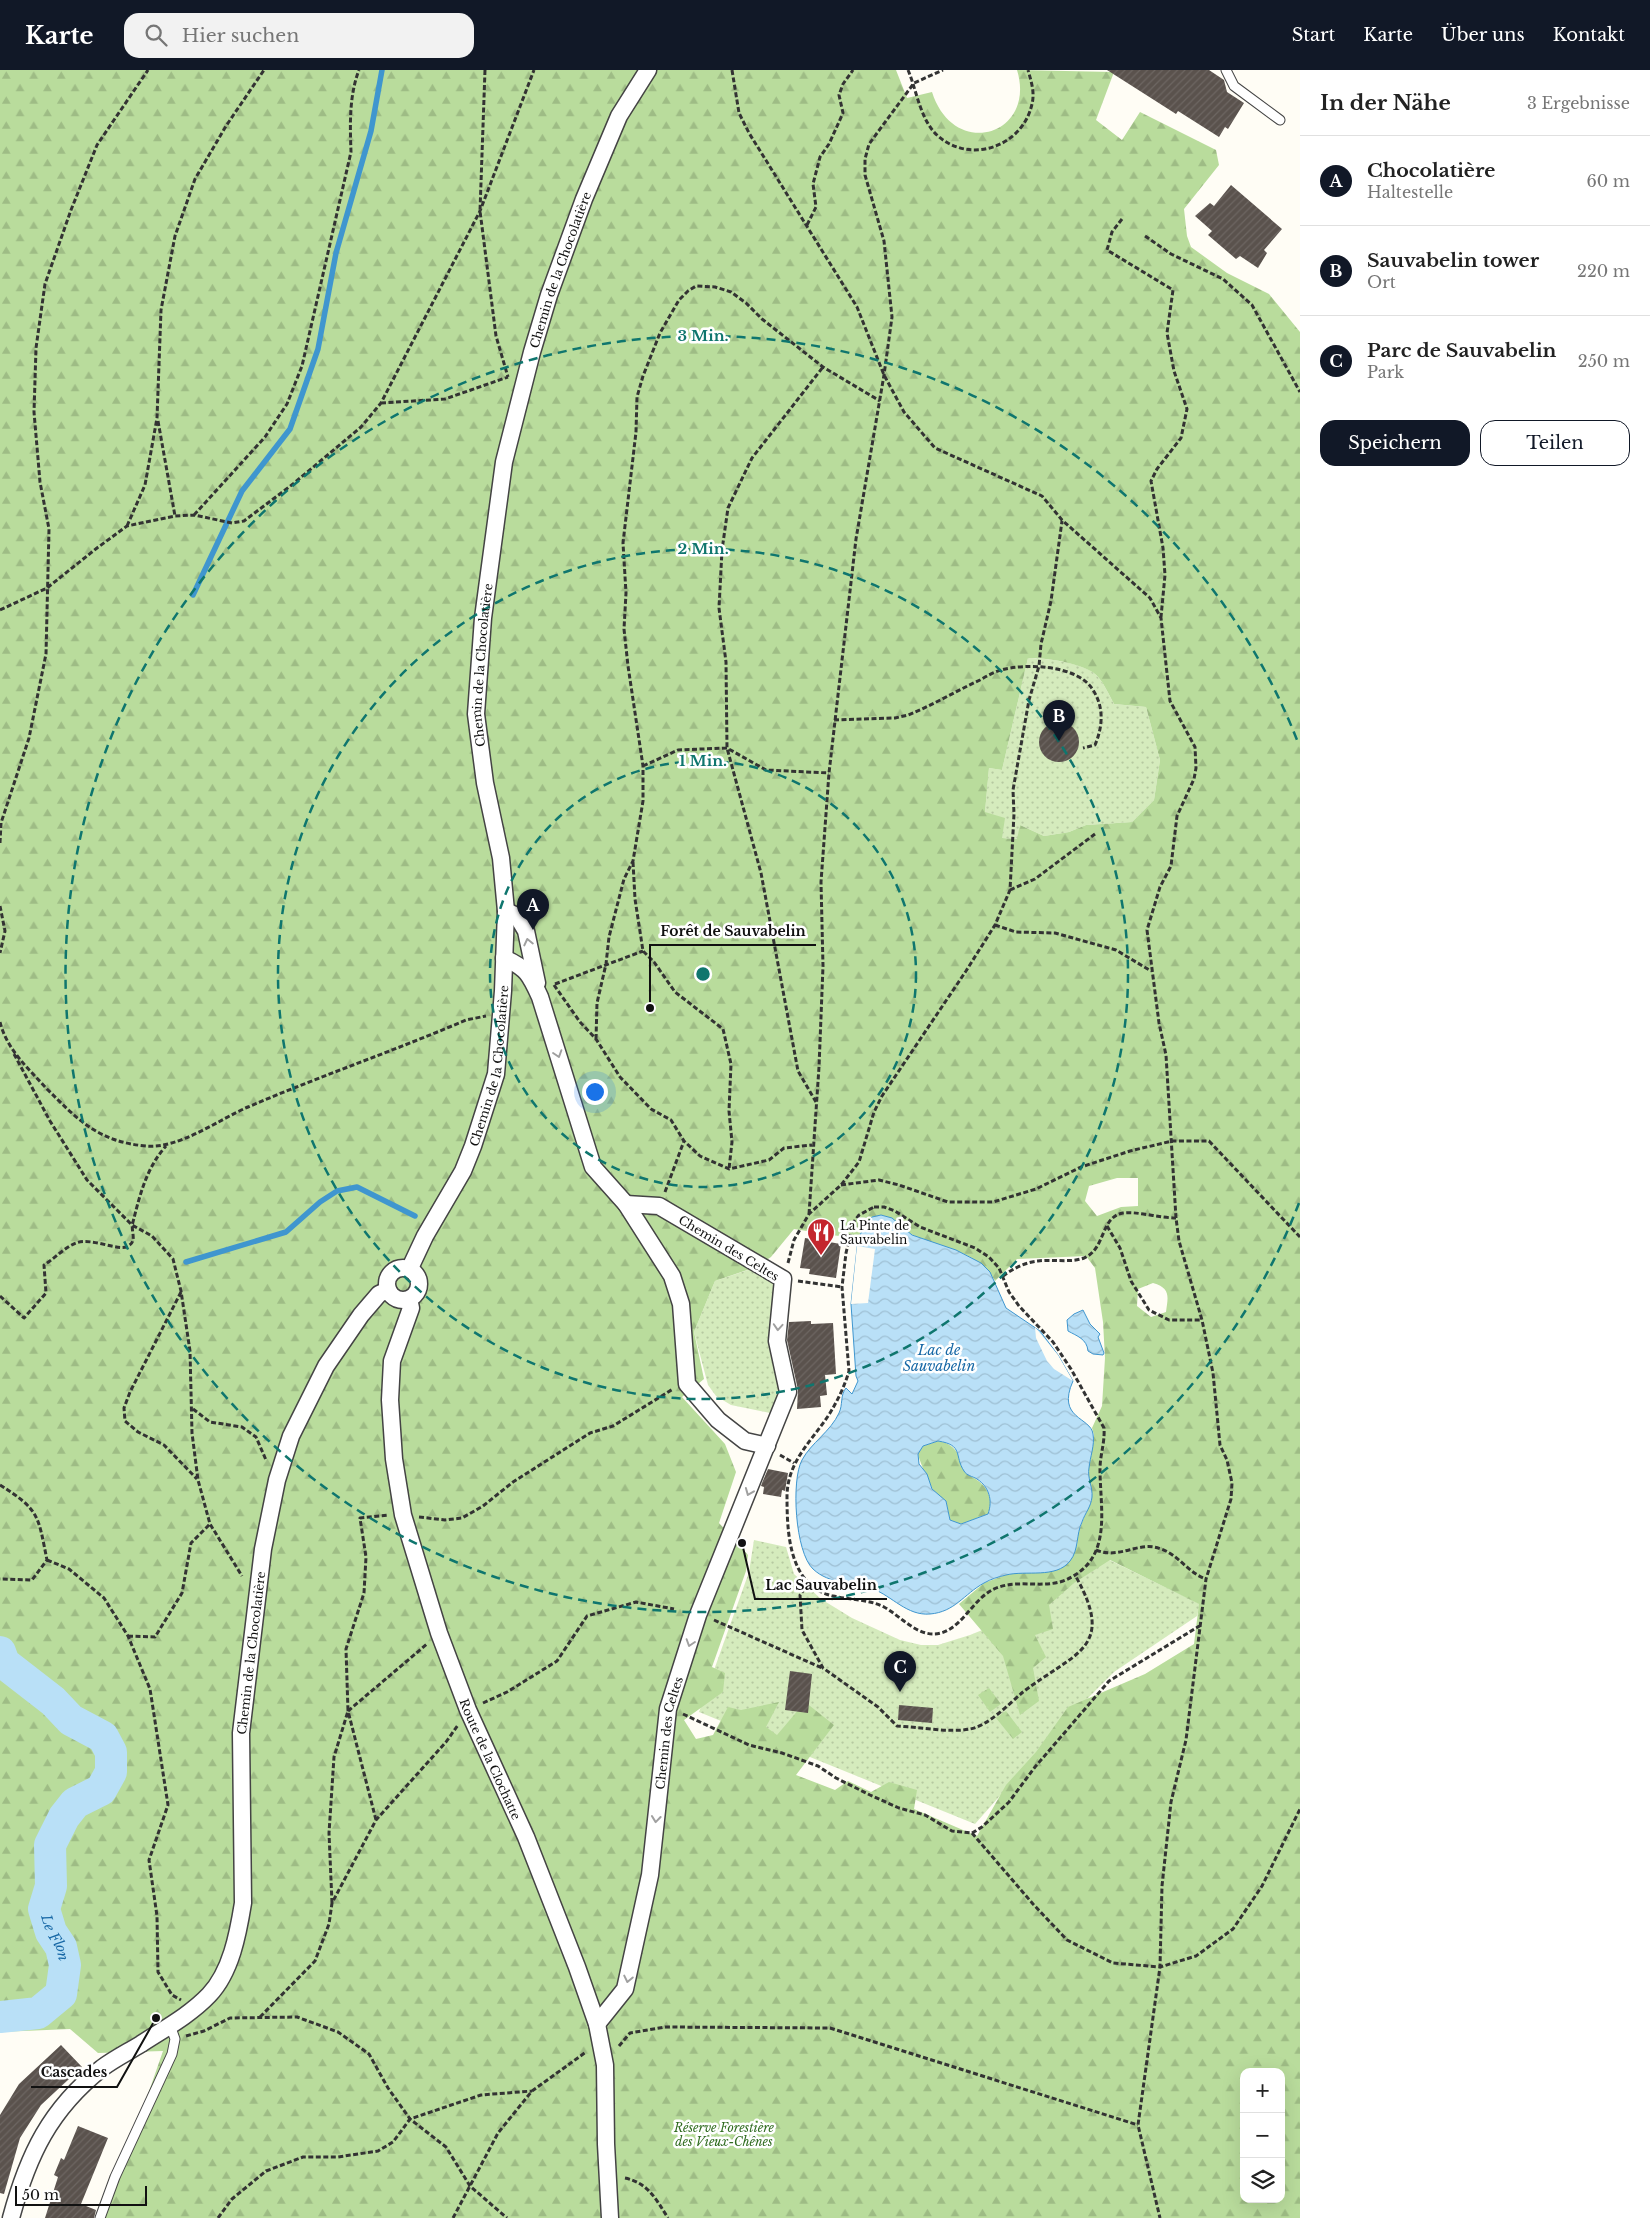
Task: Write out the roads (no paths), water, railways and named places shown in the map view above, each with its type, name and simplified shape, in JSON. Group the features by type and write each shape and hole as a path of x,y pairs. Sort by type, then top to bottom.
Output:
{"street":[{"name":"Chemin de la Chocolatière","path":"410,1268 425,1236 462,1171 473,1146 496,1074 506,911 501,858 485,783 476,714 483,618 498,498 516,412 548,295 584,199 619,116 648,70"},
{"path":"506,911 517,916 526,931 541,1002"},
{"path":"504,958 516,963 530,974 541,1002 593,1167 626,1204 672,1276 681,1304 687,1384 718,1420 745,1441 767,1446"},
{"name":"Chemin des Celtes","path":"597,2024 625,1989 650,1875 668,1709 698,1616 788,1392 777,1341 783,1279 659,1206 626,1204"},
{"path":"398,1268 410,1268 417,1275 420,1284 416,1294 409,1299 400,1300 388,1290 387,1283 392,1272 398,1268"},
{"name":"Chemin de la Chocolatière","path":"11,2218 30,2156 58,2112 77,2090 103,2068 173,2032 210,1995 222,1976 239,1930 243,1904 241,1733 263,1550 277,1480 291,1436 326,1366 361,1315 379,1294 388,1290"},
{"name":"Route de la Clochatte","path":"409,1299 412,1308 392,1361 390,1400 394,1459 403,1515 440,1633 468,1710 530,1846 597,2024 605,2065 606,2144 610,2218"}],"lane":[{"path":"1226,70 1234,86 1280,120"},
{"path":"100,2218 115,2177 172,2054 173,2032"}],"water":[{"name":"Lac de Sauvabelin","path":"881,1215 892,1218 912,1235 956,1250 981,1263 990,1272 1006,1308 1040,1331 1058,1355 1073,1381 1069,1393 1071,1410 1091,1428 1093,1434 1089,1471 1091,1501 1080,1527 1075,1552 1070,1561 1064,1567 1049,1572 1014,1574 992,1579 977,1587 953,1606 939,1613 922,1614 914,1612 873,1589 834,1580 820,1574 813,1569 807,1560 802,1548 799,1532 796,1499 802,1460 835,1419 840,1410 846,1388 852,1394 858,1381 856,1376 851,1304 858,1239 866,1223 872,1217","holes":["938,1441 955,1448 965,1473 981,1482 987,1490 990,1499 988,1514 961,1524 950,1520 946,1501 932,1489 927,1474 919,1464 918,1454 923,1446"]},
{"path":"1083,1310 1090,1324 1100,1334 1098,1337 1103,1355 1093,1354 1088,1351 1084,1341 1068,1331 1067,1320"}],"waterway":[{"path":"193,595 242,491 290,429 318,349 336,253 371,131 382,70"},
{"path":"186,1262 286,1232 320,1202 337,1191 357,1187 415,1216"},
{"name":"Le Flon","path":"0,1652 4,1663 53,1701 71,1720 103,1737 111,1752 111,1772 101,1790 75,1803 64,1817 50,1845 51,1886 44,1909 51,1932 61,1947 65,1965 61,1994 38,2013 0,2017"}],"place":[{"name":"Sauvabelin tower","path":"1059,741"},
{"name":"Chocolatière","path":"533,930"},
{"name":"Forêt de Sauvabelin","path":"650,1008"},
{"name":"La Pinte de Sauvabelin","path":"821,1256"},
{"name":"Lac Sauvabelin","path":"742,1543"},
{"name":"Parc de Sauvabelin","path":"900,1692"},
{"name":"Cascades","path":"156,2018"}],"park label":[{"name":"Réserve Forestière des Vieux-Chênes","path":"724,2134"}]}
